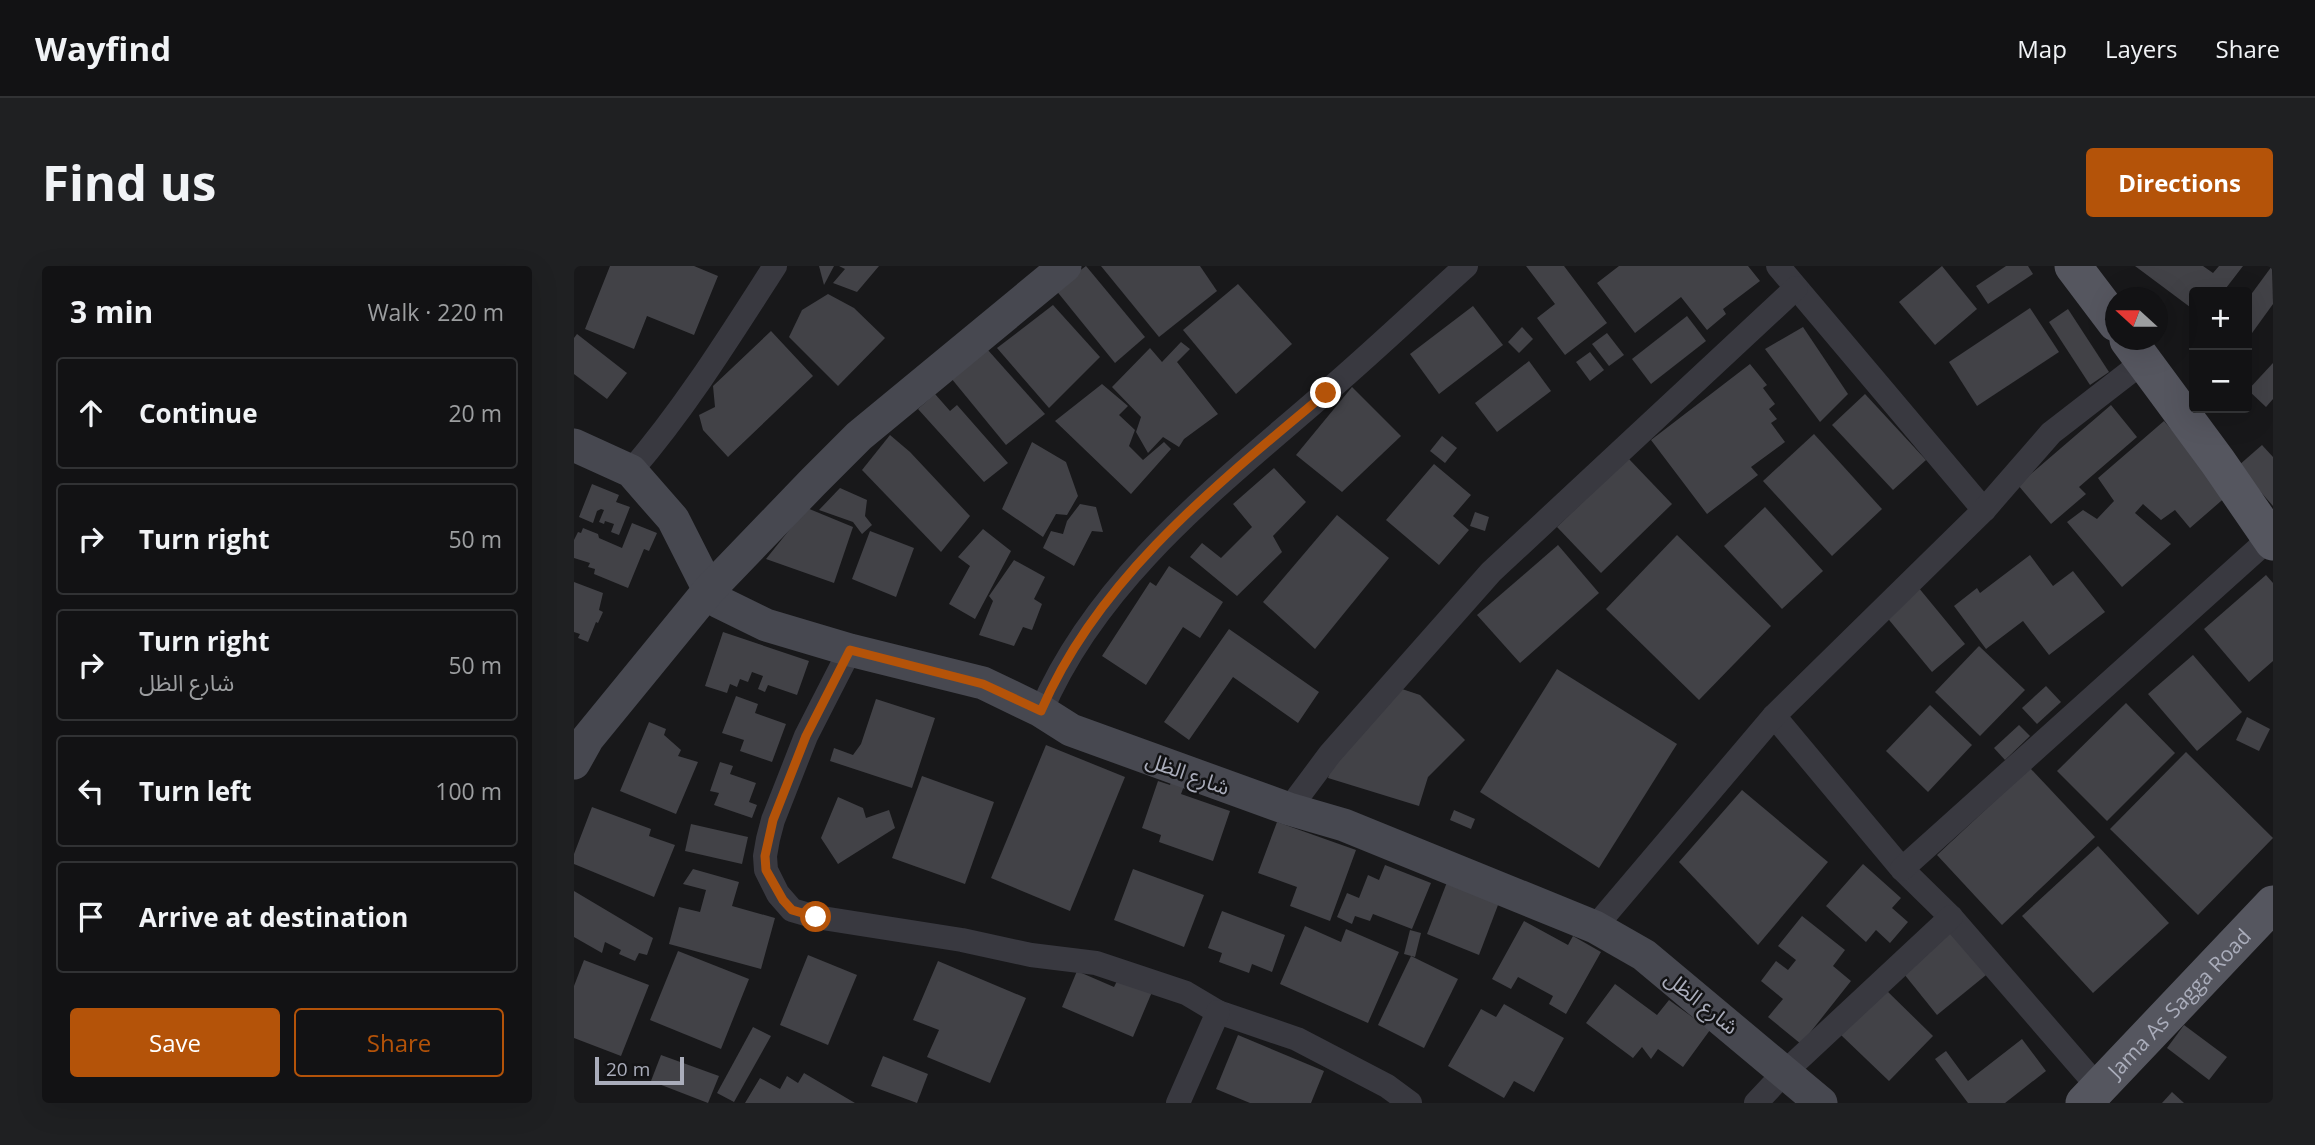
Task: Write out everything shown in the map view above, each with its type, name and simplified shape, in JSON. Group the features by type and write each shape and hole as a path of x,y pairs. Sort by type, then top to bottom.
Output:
{"main road":[{"path":"2073,266 2105,308"},
{"path":"2136,350 2271,540"},
{"name":"Jama As Sagga Road","path":"2092,1096 2273,904"}],"street":[{"path":"631,471 691,394 775,266"},
{"path":"579,744 709,590 859,436 1065,266"},
{"path":"1041,711 1051,688 1104,603 1139,563 1250,457 1326,393 1466,266"},
{"path":"1778,266 1984,510"},
{"path":"1289,809 1330,754 1491,572 1796,288"},
{"path":"1595,927 1774,716 1984,510 2051,433 2136,350"},
{"name":"شارع الظل","path":"574,444 631,471 673,519 709,590 719,601 766,625 983,684 1041,711 1071,730 1289,809 1344,825 1595,927 1644,954 1821,1103"},
{"path":"1902,869 2271,540"},
{"path":"850,650 806,736 768,839 766,870 778,894 792,910 816,917 962,940 1031,955 1096,962 1186,993 1218,1012 1297,1040 1387,1086 1410,1103"},
{"path":"1774,716 1902,869 1951,917 2092,1096"},
{"path":"1756,1103 1786,1071 1951,917"},
{"path":"1178,1103 1218,1012"}],"building":[{"path":"610,266 694,266 718,276 694,335 647,316 634,349 585,329"},
{"path":"819,266 834,266 824,285"},
{"path":"839,266 879,266 857,292 833,283 845,269"},
{"path":"1086,266 1145,337 1115,363 1055,289"},
{"path":"1101,266 1200,266 1217,291 1159,337"},
{"path":"1526,266 1564,266 1607,323 1565,355 1537,318 1555,304"},
{"path":"1619,266 1748,266 1760,281 1723,309 1726,314 1707,330 1681,297 1635,333 1597,283"},
{"path":"1942,266 1977,309 1935,345 1899,302"},
{"path":"2006,266 2028,266 2033,274 1988,304 1976,286"},
{"path":"2135,266 2203,266 2213,273 2219,266 2243,266 2227,287 2189,287 2189,306 2168,291 2168,287 2163,287"},
{"path":"2272,266 2273,304 2252,333 2252,293"},
{"path":"1238,284 1292,344 1236,394 1183,330"},
{"path":"828,294 854,308 885,338 838,386 789,337 802,310"},
{"path":"1053,305 1100,357 1049,408 997,348"},
{"path":"1473,306 1503,345 1439,394 1410,354"},
{"path":"2030,308 2059,352 1977,406 1949,362"},
{"path":"2068,309 2109,372 2090,385 2049,322"},
{"path":"1687,316 1706,341 1651,384 1632,359"},
{"path":"1522,327 1533,339 1519,353 1508,342"},
{"path":"1803,327 1848,394 1820,422 1765,349"},
{"path":"771,331 813,376 728,457 703,430 699,415 715,407 713,386"},
{"path":"1607,333 1624,355 1609,366 1592,344"},
{"path":"577,334 627,373 607,399 574,374 574,338"},
{"path":"1181,342 1190,349 1177,362 1218,414 1184,439 1179,447 1163,437 1148,453 1136,432 1141,417 1112,387 1150,348 1162,362"},
{"path":"987,349 1045,414 1006,445 951,378"},
{"path":"1590,352 1604,370 1590,381 1576,362"},
{"path":"1529,361 1551,391 1497,432 1475,403"},
{"path":"2273,363 2273,399 2266,407 2252,394 2252,386"},
{"path":"1750,364 1767,385 1763,388 1775,404 1769,409 1777,419 1771,423 1785,442 1751,467 1758,475 1707,514 1651,440"},
{"path":"1102,384 1128,406 1119,415 1135,430 1129,446 1143,460 1164,442 1171,449 1131,494 1055,421"},
{"path":"1352,387 1401,436 1342,492 1296,455"},
{"path":"935,394 950,411 957,405 1008,463 984,482 918,409"},
{"path":"1865,394 1926,460 1893,490 1832,425"},
{"path":"2111,405 2137,437 2079,487 2086,494 2051,524 2018,485"},
{"path":"2164,421 2228,495 2190,528 2175,510 2161,520 2143,504 2135,513 2171,544 2122,587 2067,522 2083,510 2097,519 2114,501 2098,478"},
{"path":"1814,434 1882,509 1832,556 1763,481"},
{"path":"890,435 910,452 970,516 941,552 862,470"},
{"path":"1442,436 1457,448 1445,463 1430,451"},
{"path":"1032,442 1066,462 1078,496 1067,515 1056,514 1043,537 1002,509"},
{"path":"2262,445 2273,457 2273,506 2238,466"},
{"path":"1628,458 1672,504 1601,573 1557,527"},
{"path":"1434,464 1471,495 1453,516 1469,530 1439,565 1386,520"},
{"path":"1274,468 1306,502 1273,536 1282,552 1237,596 1190,557 1202,543 1221,558 1252,527 1233,504"},
{"path":"592,484 619,495 616,502 630,507 619,535 611,532 614,524 599,522 604,510 597,511 593,523 579,517"},
{"path":"840,488 867,500 865,516 872,525 862,534 853,522 819,510"},
{"path":"1080,504 1096,507 1103,532 1092,531 1074,566 1043,548 1051,531 1063,534 1067,521"},
{"path":"1765,507 1823,571 1782,609 1724,546"},
{"path":"807,508 853,527 834,583 766,559"},
{"path":"1475,512 1489,517 1485,531 1470,526"},
{"path":"1337,515 1389,558 1315,649 1263,602"},
{"path":"632,523 657,533 649,551 644,549 628,588 594,574 595,569 588,567 590,563 574,558 574,540 583,528 622,548"},
{"path":"983,529 1011,551 975,619 949,604 970,566 958,557"},
{"path":"870,531 914,548 896,597 852,579"},
{"path":"1677,535 1771,626 1699,700 1606,609"},
{"path":"1558,545 1599,593 1520,663 1477,615"},
{"path":"2030,555 2053,586 2073,571 2105,612 2049,655 2023,621 1986,649 1954,606 1977,588 1980,593"},
{"path":"1014,560 1045,577 1034,599 1042,604 1032,630 1023,627 1014,646 979,635 993,601 989,596"},
{"path":"1169,566 1223,602 1200,638 1183,627 1146,685 1102,656 1150,582 1156,586"},
{"path":"2266,575 2273,583 2273,661 2249,682 2204,629"},
{"path":"574,582 603,593 599,610 603,612 588,642 578,638 580,634 574,632"},
{"path":"1918,587 1965,644 1932,672 1885,615"},
{"path":"1229,629 1319,692 1298,723 1233,677 1189,740 1164,722"},
{"path":"723,632 809,661 797,695 768,685 765,692 758,689 763,676 752,672 748,682 740,679 737,687 730,684 727,693 705,686"},
{"path":"1979,646 2025,690 1980,736 1935,692"},
{"path":"2193,655 2242,712 2197,751 2148,694"},
{"path":"1557,669 1677,744 1599,868 1480,792"},
{"path":"2046,686 2061,702 2037,724 2022,708"},
{"path":"1399,688 1420,695 1465,740 1428,777 1419,806 1328,778 1336,753"},
{"path":"736,696 758,704 755,713 786,724 772,762 740,751 744,740 722,733"},
{"path":"876,699 935,718 912,788 830,761 834,748 853,755 861,744"},
{"path":"2126,703 2175,753 2107,821 2057,771"},
{"path":"1930,705 1972,745 1928,792 1886,751"},
{"path":"2247,717 2270,729 2259,751 2236,740"},
{"path":"649,722 666,729 664,735 681,750 678,756 698,762 676,814 620,791"},
{"path":"2019,725 2030,736 2005,760 1994,748"},
{"path":"1046,745 1125,777 1070,911 991,878"},
{"path":"2186,752 2273,838 2198,915 2110,829"},
{"path":"720,762 733,766 730,774 756,783 749,802 757,805 752,818 714,805 719,793 710,791"},
{"path":"2030,768 2095,837 2002,925 1937,855"},
{"path":"922,776 994,802 965,884 892,858"},
{"path":"1173,777 1186,781 1181,794 1230,811 1213,861 1159,842 1161,835 1142,828 1158,781 1170,785"},
{"path":"1742,790 1828,862 1758,945 1679,862"},
{"path":"838,797 863,808 866,818 889,810 895,828 838,864 821,838"},
{"path":"592,807 651,829 649,836 675,845 654,897 574,864 574,854"},
{"path":"1454,810 1475,819 1471,829 1450,820"},
{"path":"1277,822 1356,850 1330,921 1290,906 1297,887 1258,873"},
{"path":"691,824 748,837 742,864 685,851"},
{"path":"2098,846 2169,923 2093,993 2022,916"},
{"path":"1863,864 1901,898 1892,908 1908,922 1890,943 1876,930 1866,942 1826,906"},
{"path":"1385,865 1431,883 1412,929 1373,914 1370,921 1355,916 1352,924 1337,917 1347,893 1359,898 1368,875 1379,880"},
{"path":"693,869 739,882 732,906 775,918 761,969 669,944 679,907 700,912 706,890 683,884"},
{"path":"1133,869 1204,895 1184,947 1114,920"},
{"path":"1449,877 1498,905 1479,955 1427,934"},
{"path":"574,891 653,938 647,955 639,953 635,961 619,954 621,950 605,942 602,953 574,937"},
{"path":"1222,911 1285,935 1272,972 1252,964 1249,973 1219,962 1222,953 1208,948"},
{"path":"1802,916 1845,950 1833,966 1851,981 1801,1044 1768,1017 1783,999 1761,981 1776,961 1788,970 1796,960 1778,946"},
{"path":"1524,921 1568,945 1573,936 1601,952 1566,1014 1549,1004 1553,996 1518,977 1511,989 1492,979"},
{"path":"1953,925 1991,971 1937,1015 1900,969"},
{"path":"1305,926 1341,942 1346,929 1399,952 1368,1023 1280,984"},
{"path":"1410,930 1421,933 1415,957 1404,954"},
{"path":"678,951 749,979 721,1049 650,1020"},
{"path":"808,955 857,975 828,1045 780,1025"},
{"path":"1411,956 1458,979 1424,1048 1378,1025"},
{"path":"584,960 649,985 621,1056 574,1038 574,986"},
{"path":"938,961 1026,998 990,1083 927,1057 939,1030 913,1020"},
{"path":"1077,971 1114,987 1118,979 1152,992 1133,1037 1062,1007"},
{"path":"1615,984 1657,1015 1669,1000 1710,1030 1683,1067 1658,1049 1651,1059 1642,1047 1633,1058 1586,1023"},
{"path":"1885,989 1933,1036 1889,1081 1841,1035"},
{"path":"1504,1004 1564,1038 1534,1092 1514,1081 1504,1098 1448,1066 1481,1009 1496,1017"},
{"path":"2184,1025 2227,1057 2209,1080 2167,1048"},
{"path":"753,1027 771,1036 734,1102 717,1093"},
{"path":"1238,1035 1324,1071 1311,1103 1250,1103 1216,1089"},
{"path":"2022,1039 2046,1071 2005,1103 1968,1103 1935,1059 1946,1051 1968,1081"},
{"path":"661,1055 719,1076 708,1103 651,1081"},
{"path":"883,1056 928,1074 917,1103 871,1086"},
{"path":"804,1073 855,1103 745,1103 760,1078 780,1089 787,1076 798,1083"},
{"path":"2172,1092 2184,1103 2162,1103"}],"route":[{"path":"816,917 799,914 783,900 766,870 765,856 773,820 806,736 850,650 983,684 1041,711 1051,688 1104,603 1139,563 1250,457 1326,393"}]}
